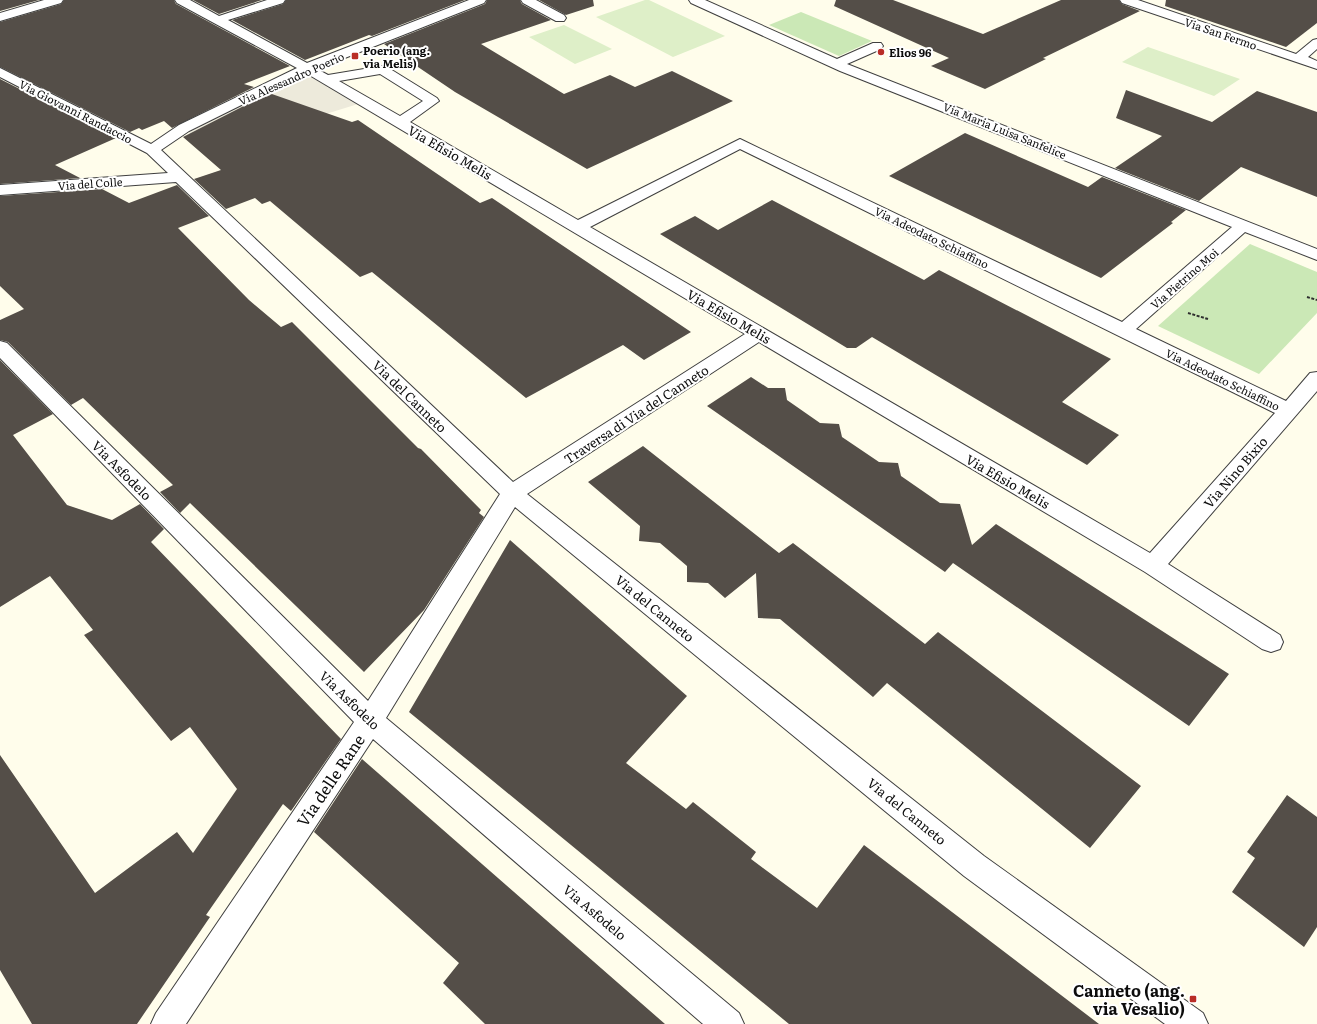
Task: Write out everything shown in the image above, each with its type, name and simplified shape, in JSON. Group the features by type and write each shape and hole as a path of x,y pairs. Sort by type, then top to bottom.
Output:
{"street":[{"path":"0,16 57,0"},
{"name":"Via Efisio Melis","path":"181,0 308,68 1152,566 1272,642"},
{"path":"217,20 279,0"},
{"name":"Via Alessandro Poerio","path":"152,150 184,128 308,68 480,0"},
{"path":"527,0 560,18"},
{"name":"Via Maria Luisa Sanfelice","path":"695,0 838,64 1317,255"},
{"name":"Via San Fermo","path":"1126,0 1317,65"},
{"path":"1298,59 1317,43"},
{"path":"838,64 878,46"},
{"path":"325,79 382,70 432,101 400,123"},
{"name":"Via Giovanni Randaccio","path":"0,72 152,150"},
{"name":"Via Adeodato Schiaffino","path":"577,227 740,143 1289,411"},
{"name":"Via del Canneto","path":"152,150 512,493 974,866 1192,1024"},
{"name":"Via del Colle","path":"0,190 180,177"},
{"name":"Via Pietrino Moi","path":"1124,330 1244,225"},
{"name":"Traversa di Via del Canneto","path":"512,493 759,334"},
{"name":"Via Asfodelo","path":"0,347 370,721 728,1024"},
{"name":"Via Nino Bixio","path":"1152,566 1317,378"},
{"name":"Via delle Rane","path":"167,1024 370,721 512,493"}],"path":[{"path":"1307,297 1317,300"}],"green space":[{"path":"645,0 649,0 725,36 673,57 596,17"},
{"path":"801,12 872,41 839,56 769,25"},
{"path":"564,25 612,49 575,64 529,37"},
{"path":"1148,47 1240,79 1214,96 1122,62"},
{"path":"1250,244 1317,272 1317,313 1259,374 1158,326"}],"shaded area":[{"path":"304,72 358,104 287,126 195,144 189,132"}],"building":[{"path":"0,0 39,0 0,11"},
{"path":"64,0 174,0 176,4 290,66 244,84 254,87 172,128 164,121 142,130 139,128 130,132 0,67 0,22 61,4"},
{"path":"193,0 262,0 219,14"},
{"path":"286,0 465,0 305,60 232,20 283,4"},
{"path":"487,0 520,0 522,4 551,20 481,44 564,94 610,75 635,87 672,71 733,101 587,169 455,92 384,44 485,4"},
{"path":"539,0 593,0 594,6 566,15"},
{"path":"836,0 893,0 983,34 1061,0 1119,0 1122,4 1140,11 1043,58 1046,59 985,89 931,66 949,58 834,6"},
{"path":"1166,0 1317,0 1317,23 1286,47 1165,6"},
{"path":"0,79 116,138 55,165 80,178 0,184"},
{"path":"1126,90 1212,122 1257,91 1317,112 1317,197 1241,167 1199,201 1115,168 1162,136 1116,118"},
{"path":"269,93 352,122 358,120 480,203 492,198 691,332 644,360 623,345 526,398 372,272 360,277 270,201 262,204 255,198 226,209 194,179 221,170 183,137"},
{"path":"965,133 1088,187 1102,177 1186,210 1171,222 1173,223 1101,278 889,176"},
{"path":"177,185 209,216 178,228 249,300 281,327 292,322 418,448 421,449 481,510 479,513 484,517 424,610 364,672 190,503 180,513 160,492 173,485 83,398 71,405 8,342 0,340 0,320 24,309 0,286 0,196 102,189 129,203"},
{"path":"772,200 924,280 939,270 1111,359 1062,402 1119,435 1087,465 872,337 856,348 847,348 660,234 695,216 718,230"},
{"path":"0,360 53,414 13,435 67,505 112,520 140,504 164,529 151,542 341,739 291,811 283,804 206,915 210,917 137,1024 32,1024 0,970 0,755 95,893 177,832 193,853 237,789 190,727 171,741 84,635 93,630 50,576 0,607"},
{"path":"751,377 768,388 785,388 787,400 820,423 839,424 842,437 879,462 898,463 901,476 940,503 960,504 972,545 996,524 1229,674 1189,726 953,563 945,572 707,406"},
{"path":"643,446 779,553 793,543 925,644 938,632 1141,786 1090,848 887,683 873,697 780,619 758,618 756,573 725,598 708,583 687,582 687,566 660,543 639,541 640,526 588,482"},
{"path":"510,540 687,696 626,763 686,809 693,802 756,852 751,859 817,908 864,845 1099,1024 789,1024 409,712"},
{"path":"362,759 665,1024 485,1024 443,983 459,963 314,832"},
{"path":"1287,795 1317,817 1317,927 1304,947 1232,892 1255,858 1247,852"}],"place":[{"name":"Elios 96","path":"881,52"},
{"name":"Poerio (ang. via Melis)","path":"355,56"},
{"name":"Canneto (ang. via Vesalio)","path":"1193,999"}]}
